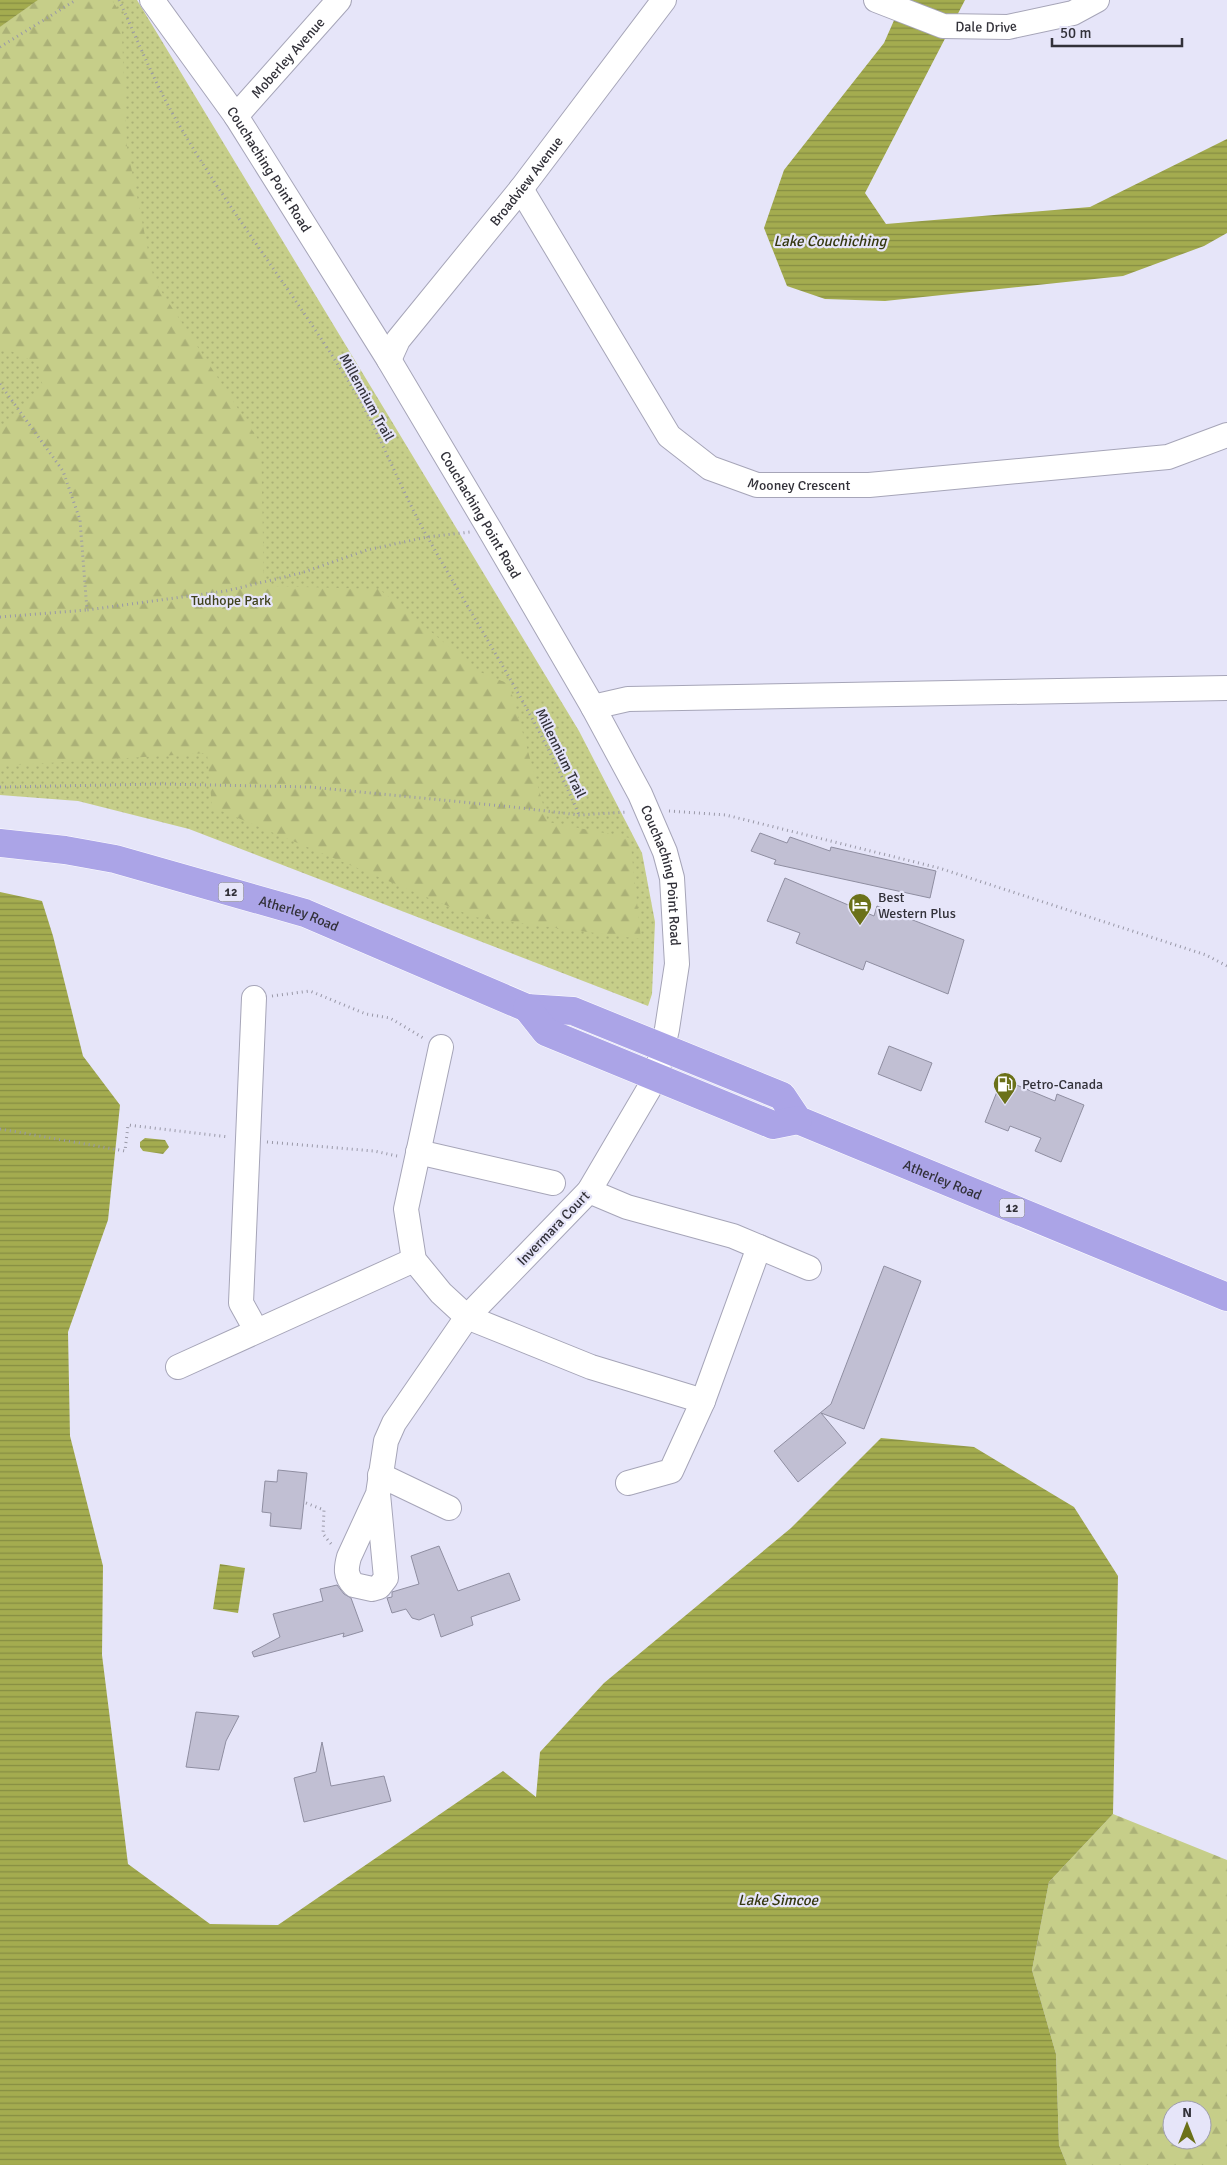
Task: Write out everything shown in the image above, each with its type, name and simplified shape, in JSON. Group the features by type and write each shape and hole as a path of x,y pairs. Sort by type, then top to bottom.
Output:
{"highway":[{"name":"Atherley Road","path":"0,843 65,850 115,859 304,913 527,1008 573,1011 782,1096 798,1120"},
{"name":"Atherley Road","path":"527,1008 546,1032 773,1125 798,1120 1227,1297"}],"street":[{"name":"Couchaching Point Road","path":"152,0 236,116 389,360 593,707 647,810 665,852 672,878 675,909 676,964 663,1049 656,1077"},
{"name":"Moberley Avenue","path":"236,116 339,0"},
{"name":"Broadview Avenue","path":"389,360 398,340 521,189 664,0"},
{"name":"Dale Drive","path":"886,5 943,26 1008,27 1073,13 1097,0"},
{"name":"Mooney Crescent","path":"521,189 669,436 710,468 748,482 757,485 869,484 1168,456 1227,435"},
{"path":"593,707 628,699 1227,688"},
{"path":"254,998 241,1303 256,1330"},
{"path":"441,1047 406,1209 414,1260 441,1293 467,1317 590,1367 703,1401"},
{"name":"Invermara Court","path":"379,1484 386,1441 394,1424 467,1317 590,1191 656,1077"},
{"path":"418,1152 552,1183"},
{"path":"590,1191 627,1207 733,1236 809,1268"},
{"path":"628,1483 671,1471 703,1401 759,1247"},
{"path":"178,1367 414,1260"},
{"path":"379,1484 449,1508"},
{"path":"379,1484 385,1570 383,1583 379,1588 372,1589 354,1585 347,1575 349,1558 379,1484"}],"path":[{"path":"0,47 76,0"},
{"name":"Millennium Trail","path":"119,0 176,121 213,180 349,381 427,537 502,663 558,766 579,815"},
{"path":"0,384 63,471 80,520 87,610"},
{"path":"0,617 87,610 226,591 301,574 367,550 427,537 490,530"},
{"path":"0,787 161,784 310,788 512,806 579,815 647,810 726,815 939,868 1206,955 1227,966"},
{"path":"254,998 310,991 366,1014 390,1018 441,1047"},
{"path":"0,1129 115,1148"},
{"path":"306,1503 324,1510 323,1534 327,1542 349,1558"}],"green space":[{"name":"Tudhope Park","path":"38,0 137,0 579,731 642,853 655,922 652,994 648,1006 189,829 78,801 0,795 0,27"},
{"name":"Tudhope Park","path":"38,0 112,0 121,14 127,147 154,280 261,444 264,586 379,589 480,672 509,684 548,822 630,838 641,939 474,917 212,807 207,753 0,766 0,432 43,389 39,364 0,346 0,27"},
{"path":"1113,1814 1227,1860 1227,2165 1067,2165 1059,2145 1056,2054 1032,1970 1049,1882"}],"water":[{"path":"0,0 38,0 0,27"},
{"name":"Lake Couchiching","path":"903,0 965,0 865,193 886,224 1090,207 1227,139 1227,233 1204,246 1123,276 885,301 825,299 787,286 764,228 784,170 884,43"},
{"name":"Lake Simcoe","path":"0,892 42,901 53,936 83,1056 120,1105 108,1220 68,1332 70,1436 103,1566 102,1655 128,1864 210,1924 278,1925 503,1771 536,1797 540,1752 604,1683 791,1528 881,1438 974,1447 1074,1507 1118,1576 1113,1814 1049,1882 1032,1970 1056,2054 1059,2145 1067,2165 0,2165"},
{"path":"145,1138 165,1140 169,1147 163,1154 143,1151 140,1147 140,1142"},
{"path":"220,1564 245,1568 238,1613 213,1609"}],"building":[{"path":"760,833 787,843 790,837 830,851 831,847 936,871 930,898 774,864 776,860 751,851"},
{"path":"785,878 874,916 877,906 964,940 948,994 866,961 863,970 796,943 800,933 767,921"},
{"path":"889,1046 932,1063 921,1091 878,1074"},
{"path":"1002,1079 1055,1101 1057,1094 1084,1105 1061,1162 1035,1151 1041,1138 1010,1126 1008,1131 985,1122"},
{"path":"884,1266 921,1281 864,1429 821,1413 846,1443 798,1482 774,1451 831,1404"},
{"path":"278,1470 307,1473 301,1529 270,1526 271,1513 262,1512 265,1481 277,1482"},
{"path":"439,1546 458,1591 509,1573 520,1600 471,1617 473,1625 441,1637 434,1614 419,1620 412,1618 406,1609 392,1613 387,1598 392,1597 392,1592 419,1584 411,1556"},
{"path":"337,1585 344,1594 351,1598 363,1631 343,1637 344,1633 254,1657 252,1652 280,1637 273,1614 323,1601 320,1589"},
{"path":"196,1712 239,1716 226,1741 219,1770 186,1767"},
{"path":"322,1742 331,1786 384,1776 391,1801 304,1822 294,1778 316,1772"}],"place":[{"name":"Best Western Plus","path":"860,926"},
{"name":"Petro-Canada","path":"1005,1105"}]}
